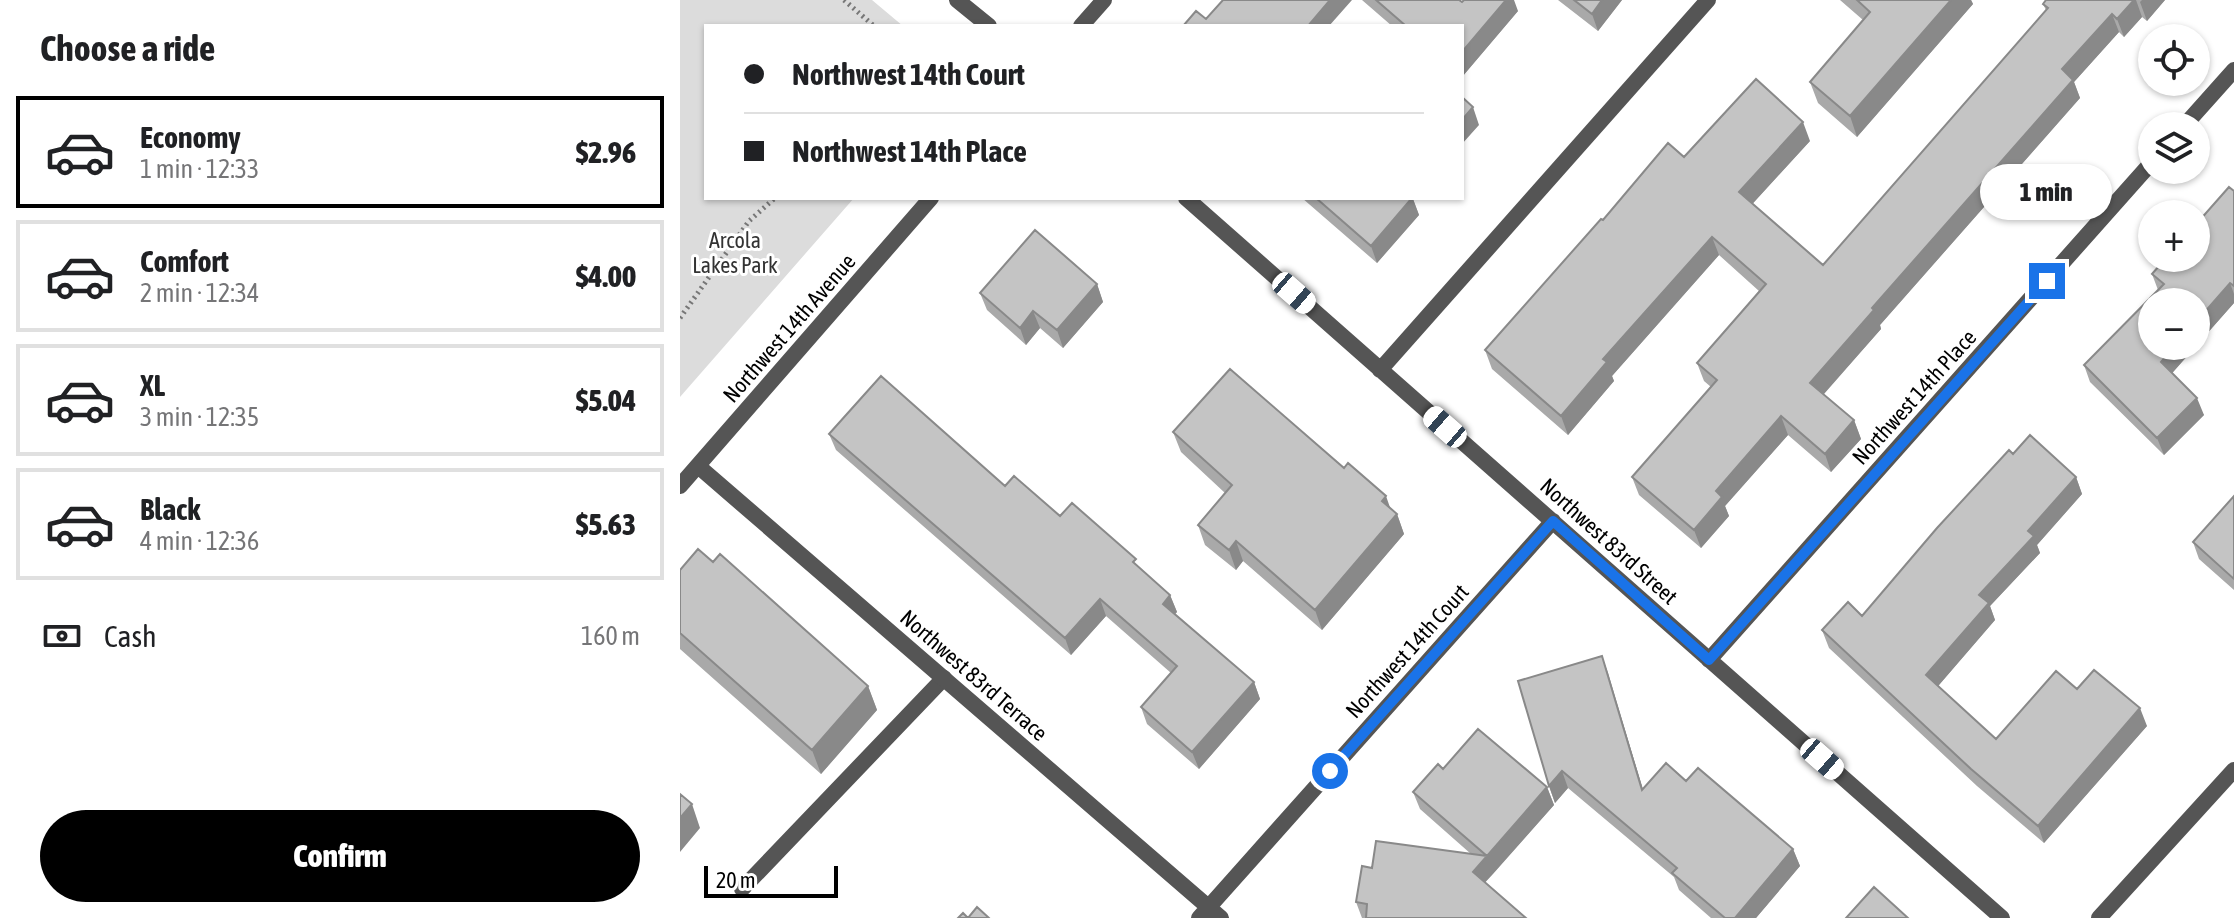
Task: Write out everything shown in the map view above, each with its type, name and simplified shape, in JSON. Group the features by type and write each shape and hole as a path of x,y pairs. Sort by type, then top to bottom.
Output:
{"street":[{"path":"957,0 987,24"},
{"path":"1083,24 1104,0"},
{"path":"1380,370 1708,0"},
{"path":"2196,112 2234,70"},
{"name":"Northwest 14th Place","path":"1709,660 2138,178"},
{"name":"Northwest 14th Avenue","path":"680,486 929,200"},
{"name":"Northwest 83rd Street","path":"1188,200 2002,918"},
{"name":"Northwest 83rd Terrace","path":"698,466 944,678 1209,914"},
{"name":"Northwest 14th Court","path":"1209,914 1553,521"},
{"path":"742,889 944,678"},
{"path":"2099,918 2234,770"}],"path":[{"path":"844,0 872,24"},
{"path":"680,318 749,221 773,200"}],"green space":[{"name":"Arcola Lakes Park","path":"680,0 872,0 901,24 704,24 704,200 852,200 680,397"}],"building":[{"path":"1223,0 1330,0 1310,24 1185,24 1196,11 1206,19"},
{"path":"1376,0 1506,0 1464,50 1464,24 1404,24"},
{"path":"1574,0 1602,0 1592,14"},
{"path":"1857,0 1951,0 1850,116 1810,82 1870,12"},
{"path":"2046,0 2134,0 2117,19 2112,14 2062,69 2073,80 1810,383 1854,420 1825,454 1781,416 1716,491 1722,497 1694,530 1632,477 1717,380 1697,363 1766,284 1712,237 1603,359 1607,362 1561,416 1485,350 1668,143 1684,157 1756,79 1803,122 1739,192 1823,265 2048,8 2043,4"},
{"path":"1464,99 1473,107 1464,118"},
{"path":"2229,187 2234,191 2234,286 2230,283 2210,306 2210,288 2160,288 2164,284 2152,274 2210,272 2210,209"},
{"path":"1318,200 1410,200 1371,246"},
{"path":"1035,230 1097,284 1057,330 1033,311 1020,328 980,293"},
{"path":"2138,310 2138,360 2163,360 2161,362 2197,398 2157,438 2084,365"},
{"path":"1230,369 1344,468 1348,463 1386,496 1382,501 1397,514 1315,610 1236,541 1229,550 1198,525 1232,485 1173,432"},
{"path":"881,376 1005,486 1014,476 1060,516 1072,503 1136,559 1133,562 1170,595 1163,604 1254,682 1192,752 1141,707 1177,666 1100,599 1065,638 829,434"},
{"path":"2030,435 2076,477 2028,531 2034,536 1979,595 1989,603 1926,675 1996,739 2056,671 2077,689 2094,670 2140,708 2038,826 1971,769 1822,630 1848,602 1862,616 2009,450 2013,454"},
{"path":"2234,496 2234,579 2193,542"},
{"path":"698,549 713,562 720,554 868,686 812,750 680,633 680,570"},
{"path":"1602,656 1642,790 1666,763 1686,781 1698,768 1793,849 1735,918 1725,918 1672,873 1677,868 1562,771 1549,786 1518,681"},
{"path":"1478,729 1547,787 1487,856 1413,792 1438,764 1443,769"},
{"path":"680,794 692,804 680,818"},
{"path":"1376,841 1487,856 1473,872 1526,918 1366,918 1367,904 1356,902 1362,866 1372,868"},
{"path":"1874,887 1908,918 1846,918"},
{"path":"977,907 989,918 968,918"}],"route":[{"path":"1330,771 1553,521 1709,660 2047,281"}]}
